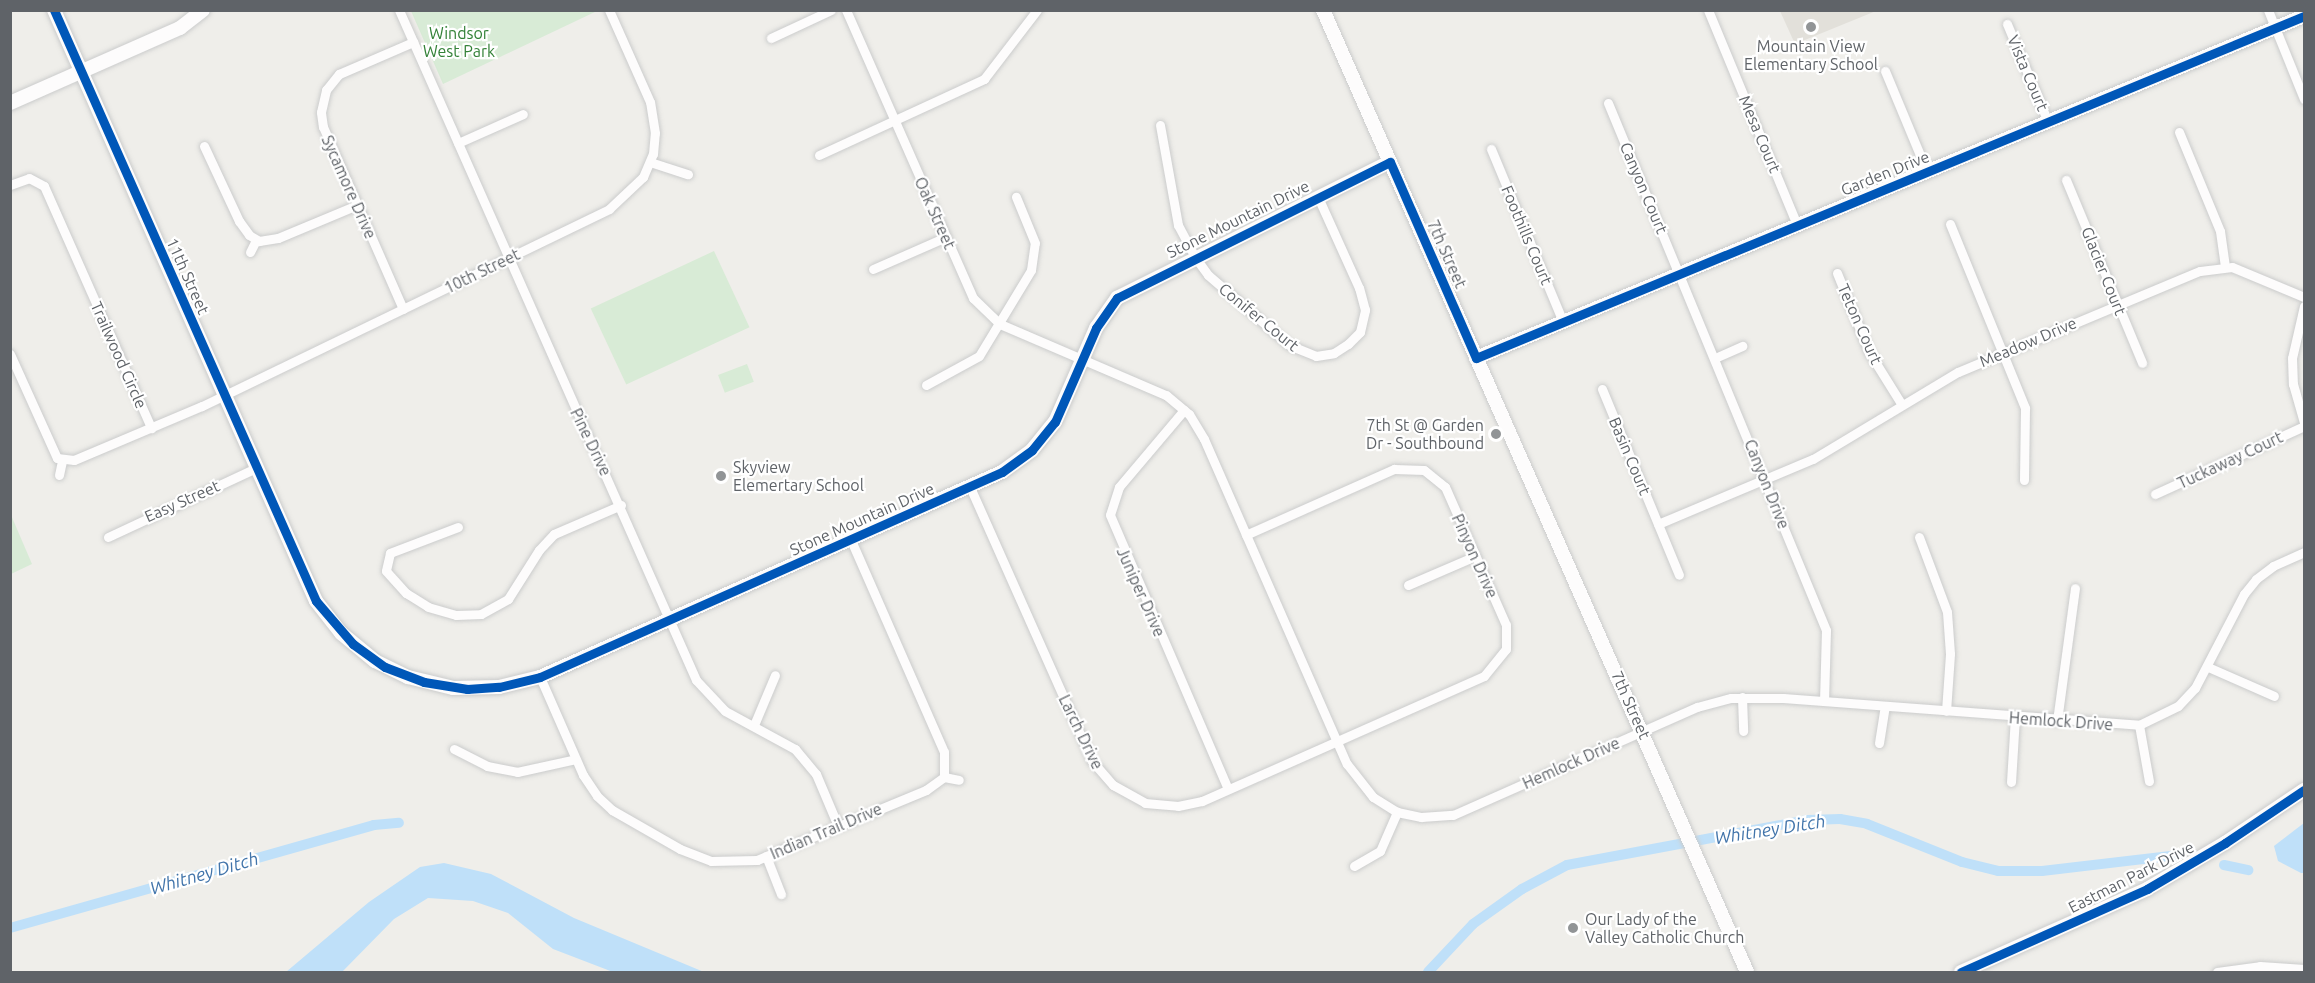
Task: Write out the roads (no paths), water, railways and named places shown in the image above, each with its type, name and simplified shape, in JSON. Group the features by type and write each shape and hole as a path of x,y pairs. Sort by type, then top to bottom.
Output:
{"street":[{"name":"11th Street","path":"54,10 293,555"},
{"path":"10,103 180,28 203,10"},
{"name":"Pine Drive","path":"399,10 621,505 669,621 703,691 725,711 787,741 808,763 838,826"},
{"name":"10th Street","path":"151,428 224,396 619,203 636,186 650,162 655,146 653,114 609,10"},
{"path":"771,38 831,10"},
{"name":"Oak Street","path":"846,10 973,298 1000,324 1083,360"},
{"path":"819,155 984,79 1037,10"},
{"name":"7th Street","path":"1323,10 1747,972"},
{"name":"Mesa Court","path":"1708,10 1797,225"},
{"path":"2268,10 2304,99"},
{"name":"Garden Drive","path":"1476,358 2304,16"},
{"name":"Vista Court","path":"2007,24 2048,122"},
{"name":"Sycamore Drive","path":"403,309 323,127 322,97 345,70 413,42"},
{"path":"1885,70 1927,172"},
{"name":"Canyon Court","path":"1608,103 1680,273"},
{"path":"458,143 523,114"},
{"name":"Conifer Court","path":"1160,125 1178,225 1195,257 1208,275 1289,345 1305,354 1334,353 1360,332 1364,301 1318,197"},
{"path":"2179,132 2220,231 2225,266 2304,297"},
{"path":"204,146 239,221 256,240"},
{"name":"Foothills Court","path":"1491,149 1563,321"},
{"path":"650,162 688,174"},
{"name":"Stone Mountain Drive","path":"293,555 327,617 352,644 385,667 424,682 467,689 499,687 540,677 1002,472 1037,444 1065,405 1100,320 1117,298 1195,257 1390,162"},
{"path":"10,184 25,178 34,179 38,168"},
{"name":"Trailwood Circle","path":"34,179 44,186 151,428 74,460 62,461"},
{"name":"Glacier Court","path":"2066,180 2142,363"},
{"path":"926,385 968,366 979,356 1000,324 1035,257 1035,243 1016,197"},
{"path":"256,240 278,238 357,205"},
{"path":"1950,224 2025,408 2024,480"},
{"path":"873,269 946,237"},
{"path":"250,252 256,240"},
{"name":"Meadow Drive","path":"1765,479 1813,459 1958,372 2200,271 2225,266"},
{"name":"Canyon Drive","path":"1680,273 1826,630 1824,701"},
{"name":"Teton Court","path":"1837,273 1869,352 1902,405"},
{"path":"2304,306 2292,358 2293,384 2304,424"},
{"path":"1715,358 1742,346"},
{"path":"10,354 52,450 62,461 58,476"},
{"name":"Hemlock Drive","path":"1083,360 1166,395 1184,410 1204,438 1337,740 1362,786 1397,812 1421,817 1453,815 1697,707 1742,697 2139,725 2178,706 2208,667 2247,589 2273,566 2304,552"},
{"name":"Basin Court","path":"1602,389 1679,575"},
{"name":"Juniper Drive","path":"1184,410 1119,487 1110,515 1228,789"},
{"name":"Tuckaway Court","path":"2155,494 2304,424"},
{"name":"Pinyon Drive","path":"1246,535 1394,469 1410,467 1424,470 1441,482 1475,556 1507,632 1506,649 1495,667 1484,676 1337,740"},
{"name":"Easy Street","path":"108,537 256,468"},
{"path":"1658,524 1765,479"},
{"name":"Larch Drive","path":"970,488 1092,761 1103,777 1138,800 1163,806 1189,805 1337,740"},
{"path":"458,527 390,554 386,571 406,593 428,607 456,615 481,614 508,599 554,534 621,505"},
{"path":"1919,537 1947,612 1950,654 1946,711"},
{"path":"851,540 944,752 944,777 959,780"},
{"path":"1408,585 1475,556"},
{"path":"2057,721 2075,588"},
{"path":"2208,667 2274,696"},
{"path":"754,725 775,675"},
{"name":"Indian Trail Drive","path":"540,677 588,784 606,805 680,849 721,863 766,856 926,790 944,777"},
{"path":"1742,697 1743,731"},
{"path":"1879,743 1885,706"},
{"path":"2011,782 2015,717"},
{"path":"2139,725 2149,782"},
{"path":"454,749 487,766 517,772 576,759"},
{"name":"Eastman Park Drive","path":"1960,972 2147,889 2225,843 2304,790"},
{"path":"1354,866 1380,851 1397,812"},
{"path":"766,856 781,894"},
{"path":"2217,972 2260,966 2304,969"}],"water":[{"path":"2304,823 2304,873 2301,873 2278,861 2274,846"},
{"path":"444,863 491,874 574,918 704,972 613,972 553,949 508,913 473,901 428,898 394,919 342,972 286,972 369,902 420,867"}],"waterway":[{"name":"Whitney Ditch","path":"1428,972 1473,924 1522,889 1567,865 1808,820 1840,819 1867,824 1962,862 1998,871 2042,871 2179,855"},
{"name":"Whitney Ditch","path":"10,928 374,825 399,823"},
{"name":"Whitney Ditch","path":"2224,865 2248,870"}],"place":[{"name":"Mountain View Elementary School","path":"1811,27"},
{"name":"7th St @ Garden Dr - Southbound","path":"1496,434"},
{"name":"Skyview Elemertary School","path":"721,476"},
{"name":"Our Lady of the Valley Catholic Church","path":"1573,928"}],"park label":[{"name":"Windsor West Park","path":"459,42"}]}
